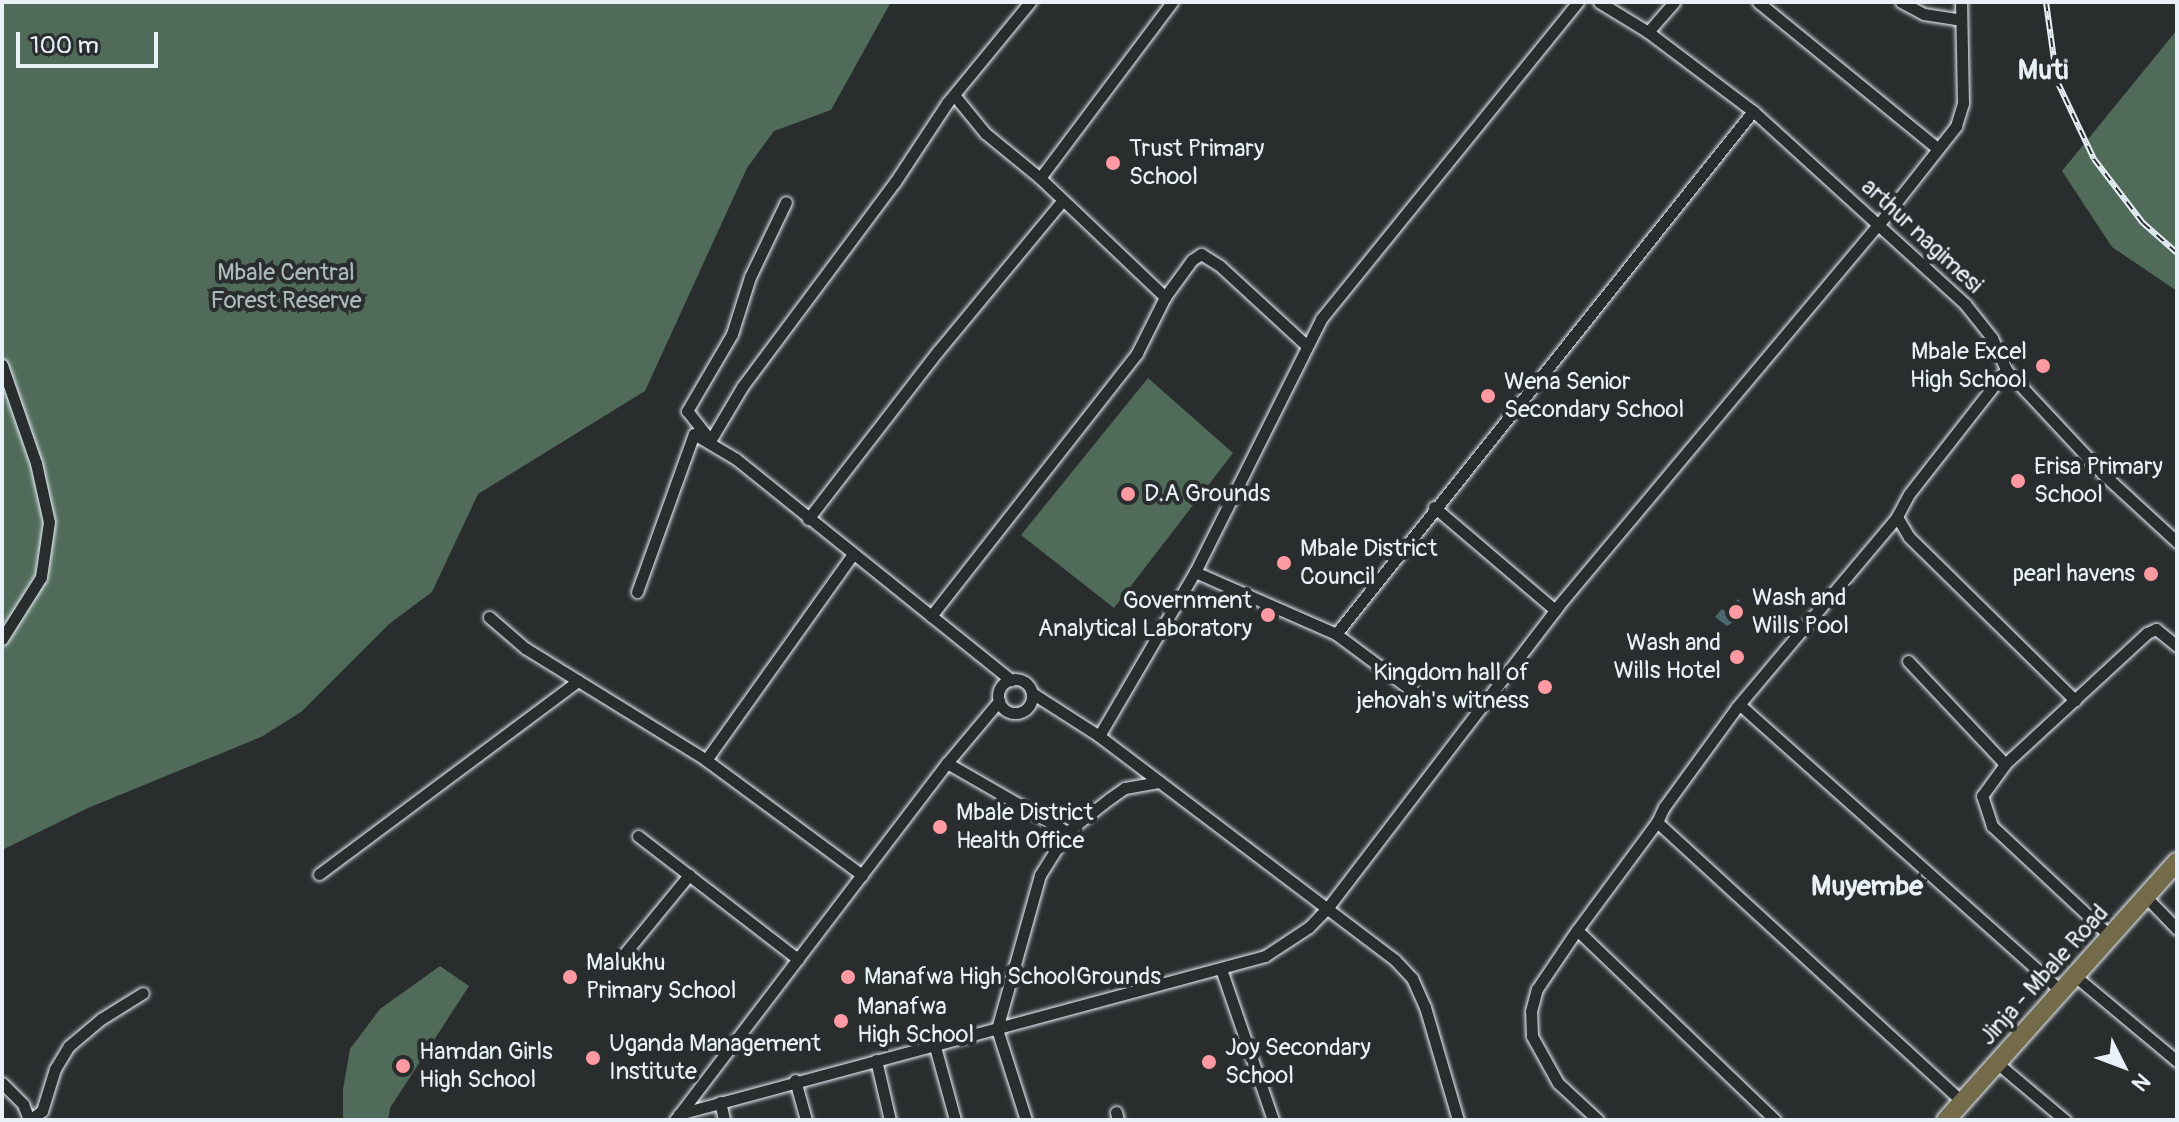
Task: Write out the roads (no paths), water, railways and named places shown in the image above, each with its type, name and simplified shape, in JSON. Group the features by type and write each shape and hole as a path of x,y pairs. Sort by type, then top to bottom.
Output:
{"main road":[{"name":"Jinja - Mbale Road","path":"1946,1120 2177,862"}],"street":[{"path":"710,441 742,387 895,182 954,95 1030,2"},
{"path":"1040,178 1172,2"},
{"path":"1099,736 1195,572 1306,345 1337,296 1578,2"},
{"name":"arthur nagimesi","path":"1599,2 1648,32 1753,111 1965,304 1992,338 2006,370 2103,474 2177,542"},
{"path":"1648,32 1674,2"},
{"path":"1758,2 1938,149"},
{"path":"1901,2 1924,14 1961,20"},
{"path":"677,1117 795,1080 997,1029 1173,979 1221,969 1280,950 1329,906 1555,610 1879,224 1938,149 1961,116 1961,2"},
{"path":"954,95 985,133 1040,178 1165,297"},
{"path":"1336,634 1434,507 1753,111"},
{"path":"808,519 929,363 1062,201"},
{"path":"786,202 750,277 732,334 687,411 710,441 1011,680"},
{"path":"931,616 1137,353 1165,297 1192,260 1201,254 1220,266 1306,345"},
{"path":"2,365 36,463 49,522 41,577 2,639"},
{"path":"1598,1120 1558,1083 1532,1036 1531,1011 1537,989 1657,822 1664,807 1740,705 1897,517 1909,494 2006,370"},
{"path":"637,592 690,438 694,434 710,441"},
{"path":"1434,507 1555,610"},
{"path":"1897,517 1909,537 2075,700"},
{"path":"706,760 852,555"},
{"path":"1195,572 1336,634 1425,700"},
{"path":"489,617 525,648 706,760 862,875"},
{"path":"2111,937 1987,819 1984,790 2005,764 2147,633 2156,629 2177,646"},
{"path":"1908,661 2005,764"},
{"path":"677,1117 947,763 999,701 1002,685 1011,680 1022,680 1032,693 1099,736 1329,906 1395,960 1412,978 1425,1007 1458,1120"},
{"path":"319,874 578,681"},
{"path":"999,701 1011,712 1022,712 1030,704 1032,693"},
{"path":"1740,705 2062,992"},
{"path":"947,763 1067,832"},
{"path":"1026,1120 997,1029 1040,875 1067,832 1125,788 1159,782"},
{"path":"1657,822 1962,1101"},
{"path":"638,836 798,959"},
{"path":"620,959 689,875"},
{"path":"2147,898 2177,929"},
{"path":"1577,930 1775,1120"},
{"path":"1221,969 1273,1120"},
{"path":"2075,976 2177,1061"},
{"path":"2,1083 23,1104 30,1120 42,1111 55,1069 69,1046 101,1019 143,993"},
{"path":"934,1043 955,1120"},
{"path":"876,1060 890,1120"},
{"path":"1997,1063 2065,1120"},
{"path":"795,1080 806,1120"},
{"path":"720,1102 724,1120"}],"water":[{"name":"Wash and Wills Pool","path":"1738,599 1745,606 1746,614 1727,626 1715,617 1722,609 1726,612"}],"railway":[{"path":"2046,2 2057,81 2094,159 2143,223 2177,253"}],"place":[{"name":"Trust Primary School","path":"1113,163"},
{"name":"Mbale Excel High School","path":"2043,366"},
{"name":"Wena Senior Secondary School","path":"1488,396"},
{"name":"Erisa Primary School","path":"2018,481"},
{"name":"D.A Grounds","path":"1128,494"},
{"name":"Mbale District Council","path":"1284,563"},
{"name":"pearl havens","path":"2151,574"},
{"name":"Wash and Wills Pool","path":"1736,612"},
{"name":"Government Analytical Laboratory","path":"1268,615"},
{"name":"Wash and Wills Hotel","path":"1737,657"},
{"name":"Kingdom hall of jehovah's witness","path":"1545,687"},
{"name":"Mbale District Health Office","path":"940,827"},
{"name":"Malukhu Primary School","path":"570,977"},
{"name":"Manafwa High SchoolGrounds","path":"848,977"},
{"name":"Manafwa High School","path":"841,1021"},
{"name":"Uganda Management Institute","path":"593,1058"},
{"name":"Joy Secondary School","path":"1209,1062"},
{"name":"Hamdan Girls High School","path":"403,1066"}],"district":[{"name":"Muti","path":"2043,71"},
{"name":"Muyembe","path":"1867,887"}],"park label":[{"name":"Mbale Central Forest Reserve","path":"286,287"}]}
